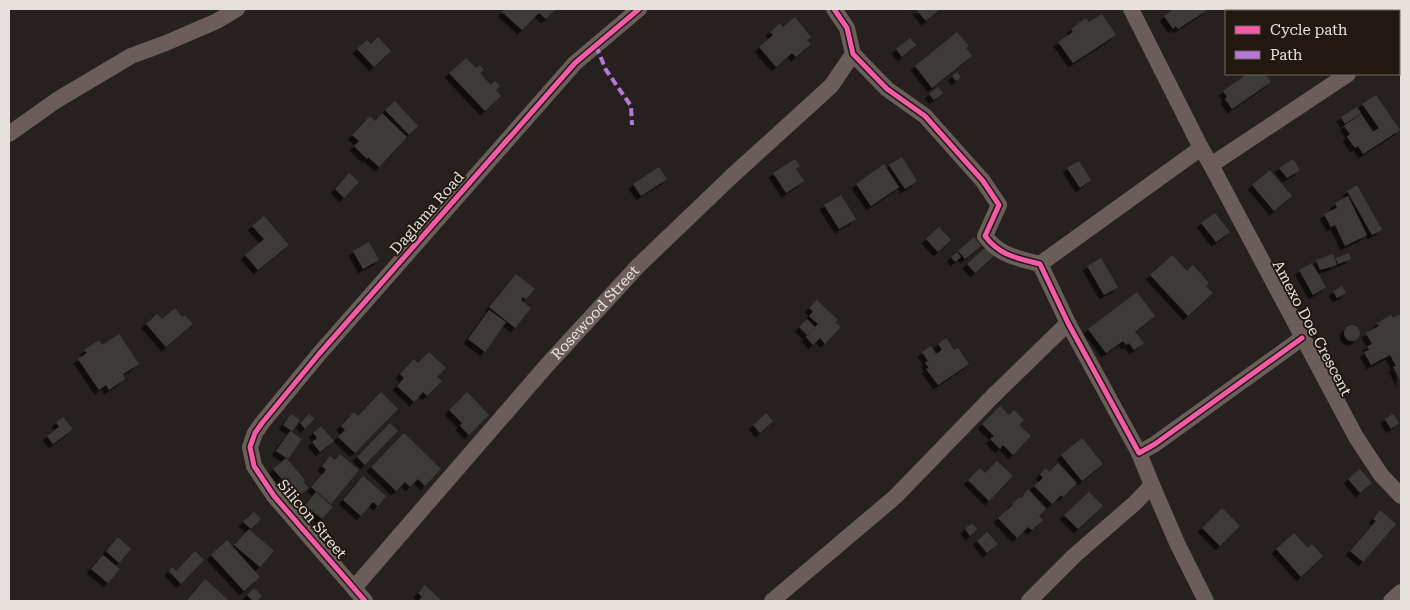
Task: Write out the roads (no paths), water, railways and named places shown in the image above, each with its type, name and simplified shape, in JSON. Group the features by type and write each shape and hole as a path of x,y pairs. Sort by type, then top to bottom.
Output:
{"street":[{"path":"9,134 57,100 131,56 217,21 237,9"},
{"name":"Daglama Road","path":"250,447 255,433 262,423 319,354 568,71 639,9"},
{"path":"834,9 847,28 852,54 886,89 925,116 983,181 999,205 985,236 993,247 1010,256 1040,264 1068,323 1138,453 1177,542 1206,601"},
{"name":"Amexo Doe Crescent","path":"1130,9 1201,148 1212,165 1356,438 1381,475 1401,496"},
{"name":"Rosewood Street","path":"354,588 548,364 638,266 732,176 831,86 852,54"},
{"path":"1212,165 1347,75"},
{"path":"1040,264 1201,148"},
{"path":"772,601 895,497 1068,323"},
{"path":"1138,453 1155,444 1302,338"},
{"name":"Silicon Street","path":"250,447 254,466 274,496 365,601"},
{"path":"1029,601 1075,555 1135,503 1152,485"},
{"path":"1391,601 1401,592"}]}
